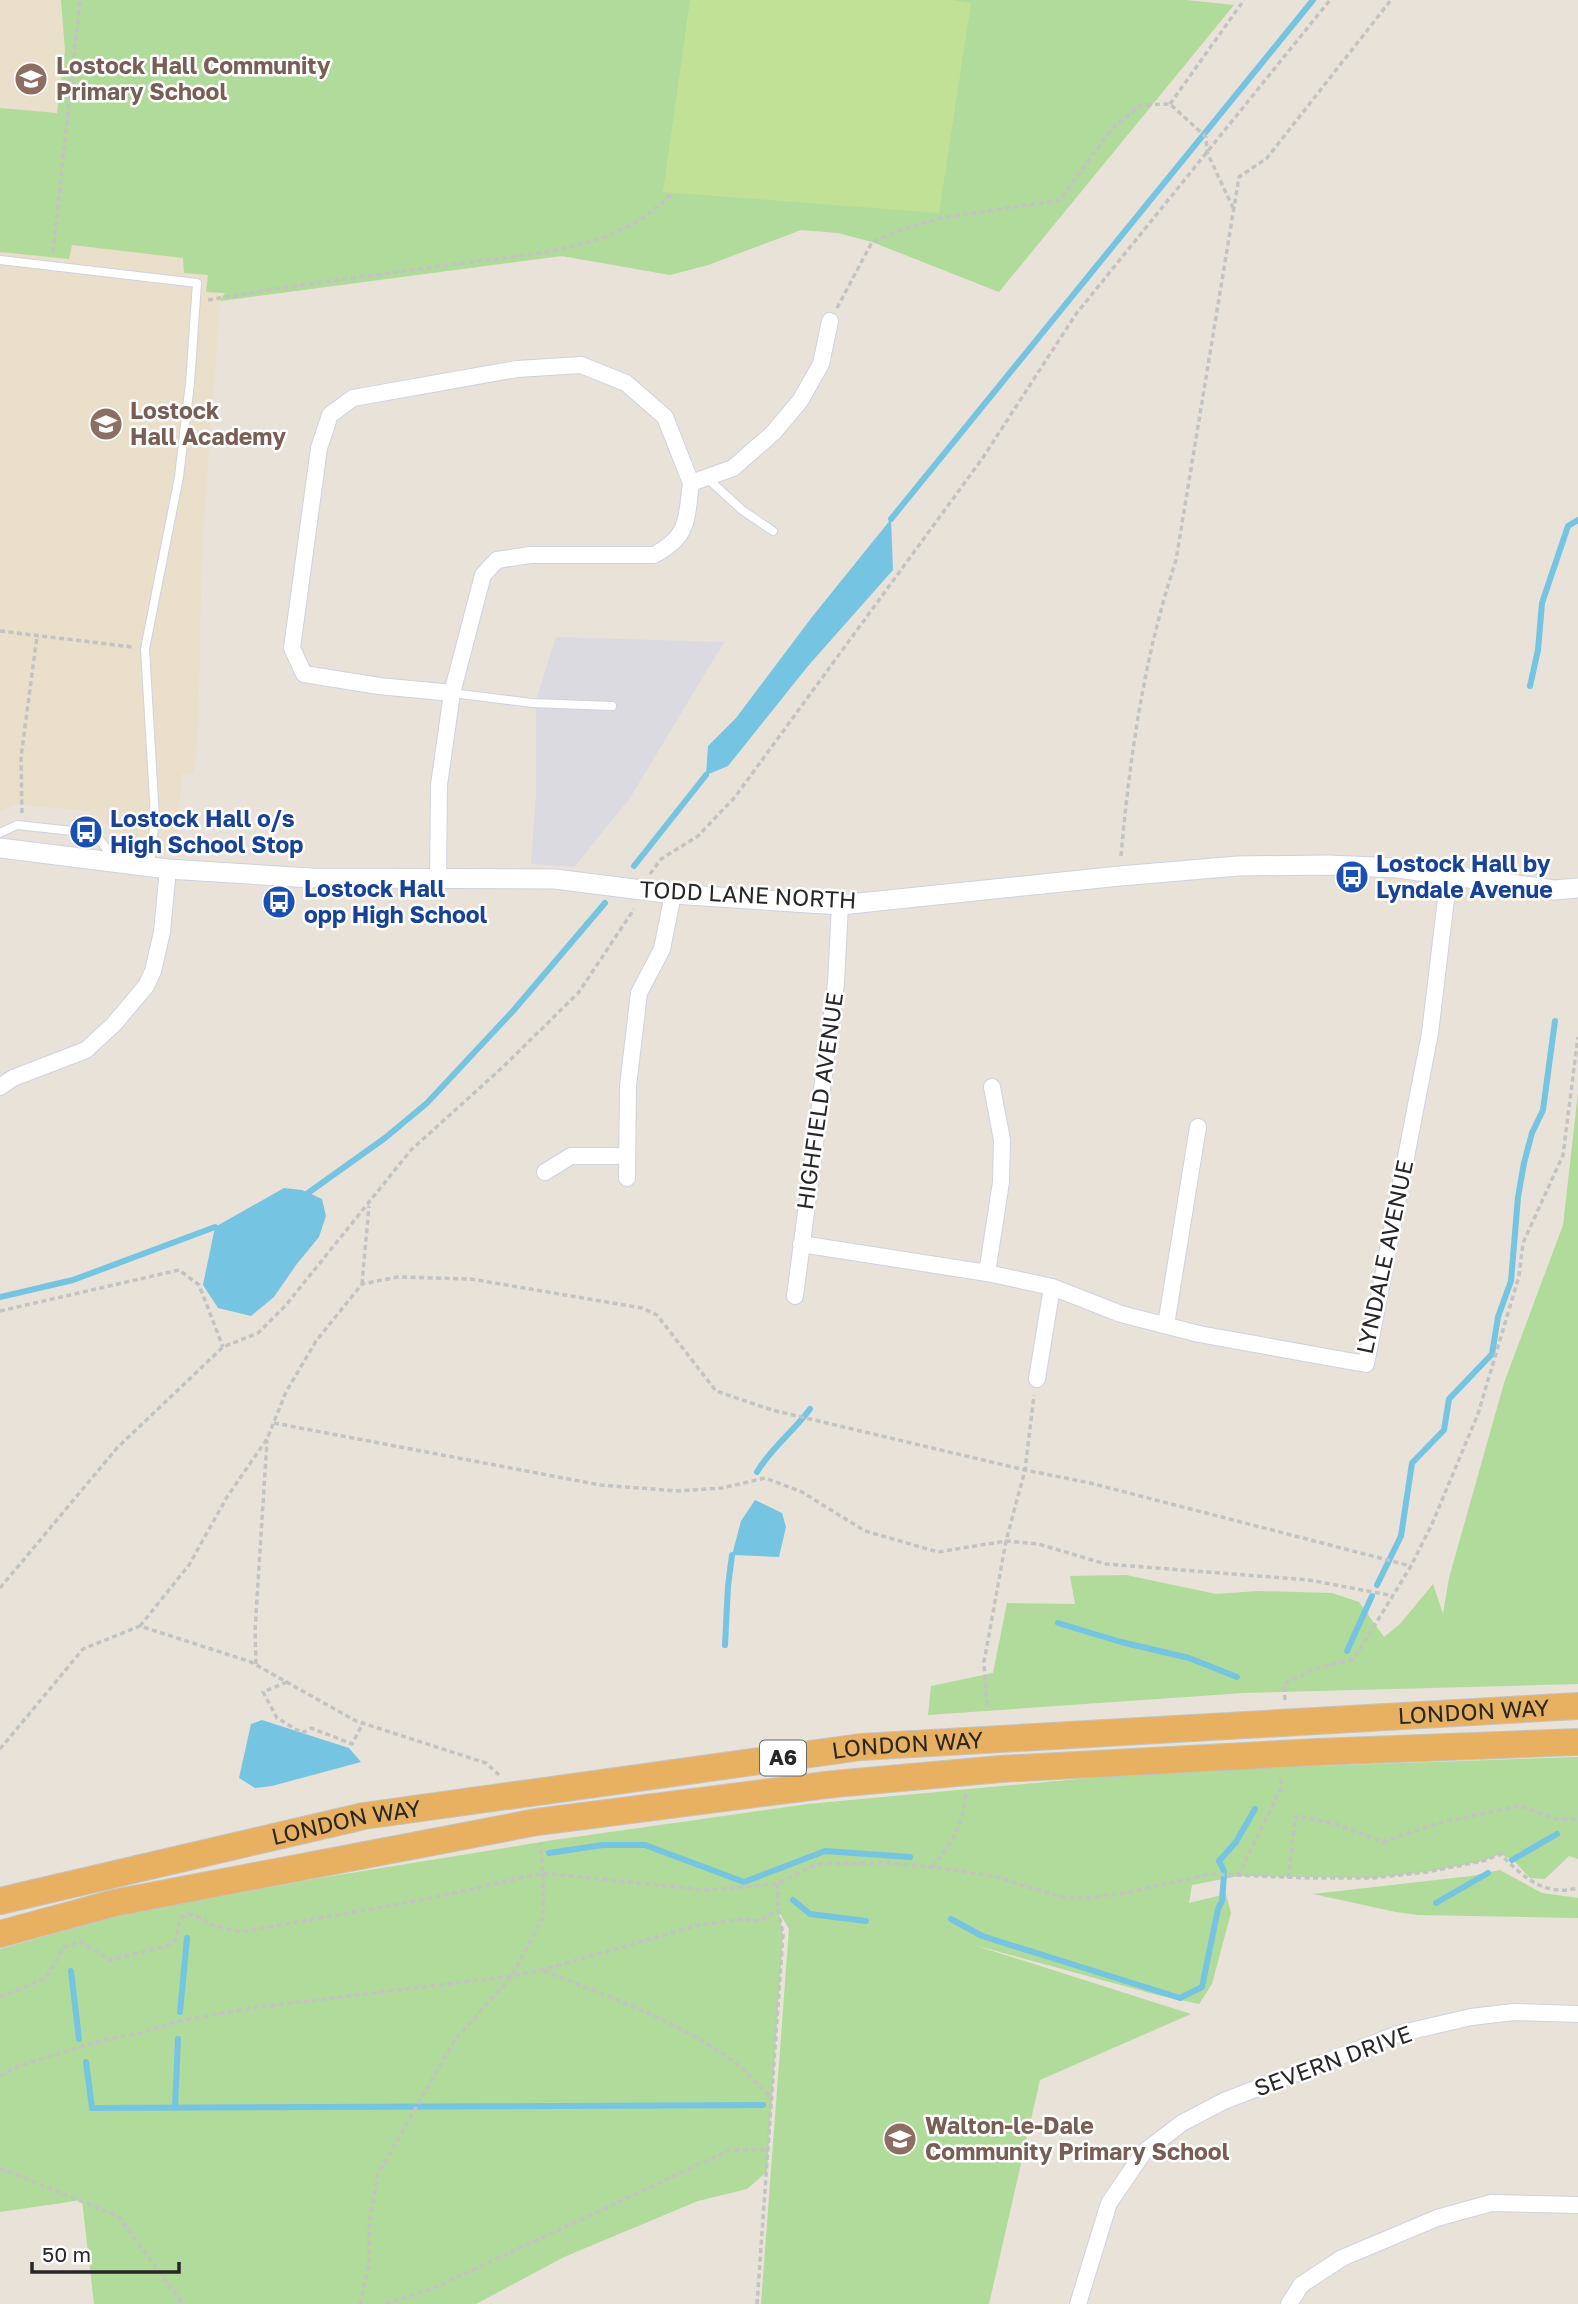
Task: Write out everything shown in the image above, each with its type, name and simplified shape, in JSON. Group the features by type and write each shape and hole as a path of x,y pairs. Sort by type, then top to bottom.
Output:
{"highway":[{"name":"LONDON WAY","path":"0,1900 364,1816 861,1747 1578,1706"},
{"name":"LONDON WAY","path":"0,1934 114,1903 537,1822 834,1784 1055,1766 1578,1742"}],"street":[{"path":"698,480 733,468 773,433 800,401 821,364 830,321"},
{"path":"438,878 439,785 452,693 483,575 497,560 530,555 654,555 672,546 684,530 698,480 665,417 626,383 581,365 517,369 353,398 330,415 319,448 292,648 304,674 379,686 452,693"},
{"name":"TODD LANE NORTH","path":"0,848 159,867 311,878 555,879 673,894 839,905 1238,866 1328,865 1398,868 1554,890 1578,887"},
{"path":"0,1087 86,1049 114,1024 146,986 153,971 162,932 159,867"},
{"name":"LYNDALE AVENUE","path":"801,1244 987,1273 1052,1287 1121,1314 1199,1334 1366,1364 1430,1033 1449,874"},
{"path":"627,1178 628,1086 639,993 662,949 673,894"},
{"name":"HIGHFIELD AVENUE","path":"795,1296 836,983 839,905"},
{"path":"987,1273 1001,1182 1002,1140 992,1087"},
{"path":"1166,1325 1198,1127"},
{"path":"545,1172 571,1156 627,1156"},
{"path":"1037,1379 1052,1287"},
{"name":"SEVERN DRIVE","path":"1078,2304 1109,2203 1144,2152 1182,2123 1224,2101 1398,2034 1471,2017 1514,2012 1578,2014"},
{"path":"1289,2304 1301,2285 1342,2258 1437,2218 1491,2203 1578,2205"}],"lane":[{"path":"0,260 197,283 190,383 179,477 145,649 159,867"},
{"path":"698,480 773,531"},
{"path":"452,693 532,703 612,706"},
{"path":"0,833 16,825 91,833 100,840 116,862"}],"path":[{"path":"52,266 80,0"},
{"path":"1170,104 1244,0"},
{"path":"0,1588 117,1448 223,1347 258,1333 286,1305 411,1150 504,1066 579,992 646,891 650,873 661,859 698,836 735,797 974,470 1076,314 1330,0"},
{"path":"1120,876 1136,720 1161,607 1176,560 1239,177 1268,158 1391,0"},
{"path":"830,321 872,242 941,218 1060,200 1112,128 1141,105 1170,104 1206,136 1207,152 1234,210"},
{"path":"195,302 301,284 516,256 590,242 626,228 654,211 673,192"},
{"path":"0,631 145,649"},
{"path":"21,826 21,757 37,636"},
{"path":"1285,1700 1284,1684 1314,1669 1354,1659 1394,1596 1432,1524 1478,1414 1520,1276 1523,1243 1563,1155 1578,1037"},
{"path":"0,1749 83,1649 140,1626 190,1565 227,1497 267,1439 286,1392 316,1341 362,1284 369,1204"},
{"path":"0,1311 179,1269 199,1285 223,1347"},
{"path":"362,1284 398,1277 471,1279 642,1308 657,1315 716,1391 772,1410 1090,1483 1411,1566"},
{"path":"988,1705 984,1661 1006,1541 1024,1470 1037,1379"},
{"path":"274,1423 600,1485 678,1491 722,1488 765,1478 802,1492 865,1531 938,1552 1006,1541 1038,1544 1106,1564 1309,1580 1394,1596"},
{"path":"256,1665 255,1630 267,1439"},
{"path":"140,1626 256,1665 363,1723 486,1763 501,1776"},
{"path":"287,1682 263,1692 277,1718 302,1733 311,1728 352,1744 363,1723"},
{"path":"1238,1875 1281,1788 1281,1766"},
{"path":"932,1867 951,1843 963,1817 968,1785"},
{"path":"1287,1878 1296,1816 1336,1824 1383,1842 1438,1823 1520,1807 1556,1819 1578,1819"},
{"path":"360,2304 369,2265 369,2223 378,2174 454,2041 512,1976 542,1917 543,1873 540,1841"},
{"path":"0,1997 46,1978 63,1948 79,1941 110,1960 167,1945 176,1939 180,1919 188,1914 203,1918 208,1924 241,1932 427,1899 543,1873 706,1890 777,1884 817,1864 884,1863 993,1876 1061,1897 1085,1898 1124,1894 1210,1874 1287,1878 1373,1878 1427,1872 1483,1861 1500,1854 1535,1884 1549,1890 1578,1888"},
{"path":"757,2304 783,1935 777,1884"},
{"path":"0,2076 18,2066 179,2021 251,2008 512,1976 542,1970 699,1925 740,1919 761,1921 778,1909"},
{"path":"542,1970 634,2007 706,2044 735,2063 773,2099"},
{"path":"385,2304 436,2287 730,2150 769,2150"},
{"path":"0,2168 118,2216 183,2304"}],"shaded area":[{"name":"Lostock Hall Academy","path":"0,0 1186,0 1234,5 999,292 872,242 838,233 801,230 708,265 670,275 562,256 220,301 202,547 198,730 194,774 182,773 175,852 126,848 111,827 90,811 15,804 0,812"},
{"path":"556,637 724,642 630,798 574,867 531,864 536,794 536,700"}],"green space":[{"name":"Lostock Hall Academy","path":"61,0 1186,0 1234,5 999,292 872,242 838,233 801,230 708,265 670,275 562,256 220,301 225,293 206,292 208,275 184,273 183,258 72,245 69,259 0,252 0,108 57,113 65,51"},
{"path":"690,0 951,0 971,3 939,213 663,192"},
{"path":"1578,1093 1578,1684 1244,1693 928,1715 931,1686 993,1673 1007,1603 1075,1604 1070,1576 1126,1575 1216,1594 1258,1591 1332,1593 1359,1602 1384,1637 1400,1624 1433,1584 1443,1614 1449,1578 1504,1383 1563,1225"},
{"path":"1578,1757 1578,1859 1569,1856 1545,1879 1530,1878 1514,1861 1500,1854 1483,1861 1427,1872 1373,1878 1239,1876 1192,1885 1189,1903 1226,1894 1231,1913 1212,1984 1199,2004 974,1945 1191,2014 1040,2080 989,2304 761,2304 789,1929 779,1912 783,1935 767,2172 747,2189 698,2201 564,2257 476,2304 94,2304 82,2200 0,2212 0,1949 116,1916 320,1878 554,1840 808,1804 1165,1771"},
{"path":"1500,1870 1542,1893 1578,1898 1578,1918 1418,1915 1313,1894 1471,1876"}],"water":[{"path":"891,519 893,570 808,666 728,766 706,775 708,746 736,718 812,617"},
{"path":"284,1188 302,1190 322,1199 326,1216 319,1237 274,1297 251,1316 218,1308 203,1285 215,1227"},
{"path":"755,1500 782,1513 786,1527 779,1557 732,1555 741,1521"},
{"path":"262,1720 349,1748 361,1762 272,1786 255,1788 239,1778 251,1724"}],"waterway":[{"path":"891,519 1313,0"},
{"path":"1530,686 1538,650 1542,603 1568,526 1578,520"},
{"path":"634,866 706,775"},
{"path":"308,1193 385,1138 427,1103 513,1011 605,903"},
{"path":"1377,1585 1401,1536 1412,1463 1444,1430 1449,1399 1492,1354 1498,1317 1511,1281 1518,1197 1532,1133 1543,1110 1555,1021"},
{"path":"0,1297 73,1280 215,1227"},
{"path":"757,1472 810,1409"},
{"path":"725,1645 732,1555"},
{"path":"1347,1651 1372,1596"},
{"path":"1058,1623 1189,1658 1237,1677"},
{"path":"1224,1871 1219,1861 1236,1842 1255,1809"},
{"path":"1512,1860 1557,1834"},
{"path":"549,1853 603,1845 645,1845 744,1882 825,1851 910,1857"},
{"path":"1436,1903 1488,1873"},
{"path":"951,1919 982,1936 1180,1998 1202,1987 1222,1901 1224,1875"},
{"path":"793,1900 810,1914 866,1921"},
{"path":"180,2012 187,1938"},
{"path":"71,1971 79,2039"},
{"path":"175,2108 178,2039"},
{"path":"86,2062 92,2108 763,2105"}],"place":[{"name":"Lostock Hall Community Primary School","path":"31,79"},
{"name":"Lostock Hall Academy","path":"106,424"},
{"name":"Lostock Hall o/s High School Stop","path":"86,832"},
{"name":"Lostock Hall by Lyndale Avenue","path":"1352,877"},
{"name":"Lostock Hall opp High School","path":"279,902"},
{"name":"Walton-le-Dale Community Primary School","path":"900,2139"}]}
